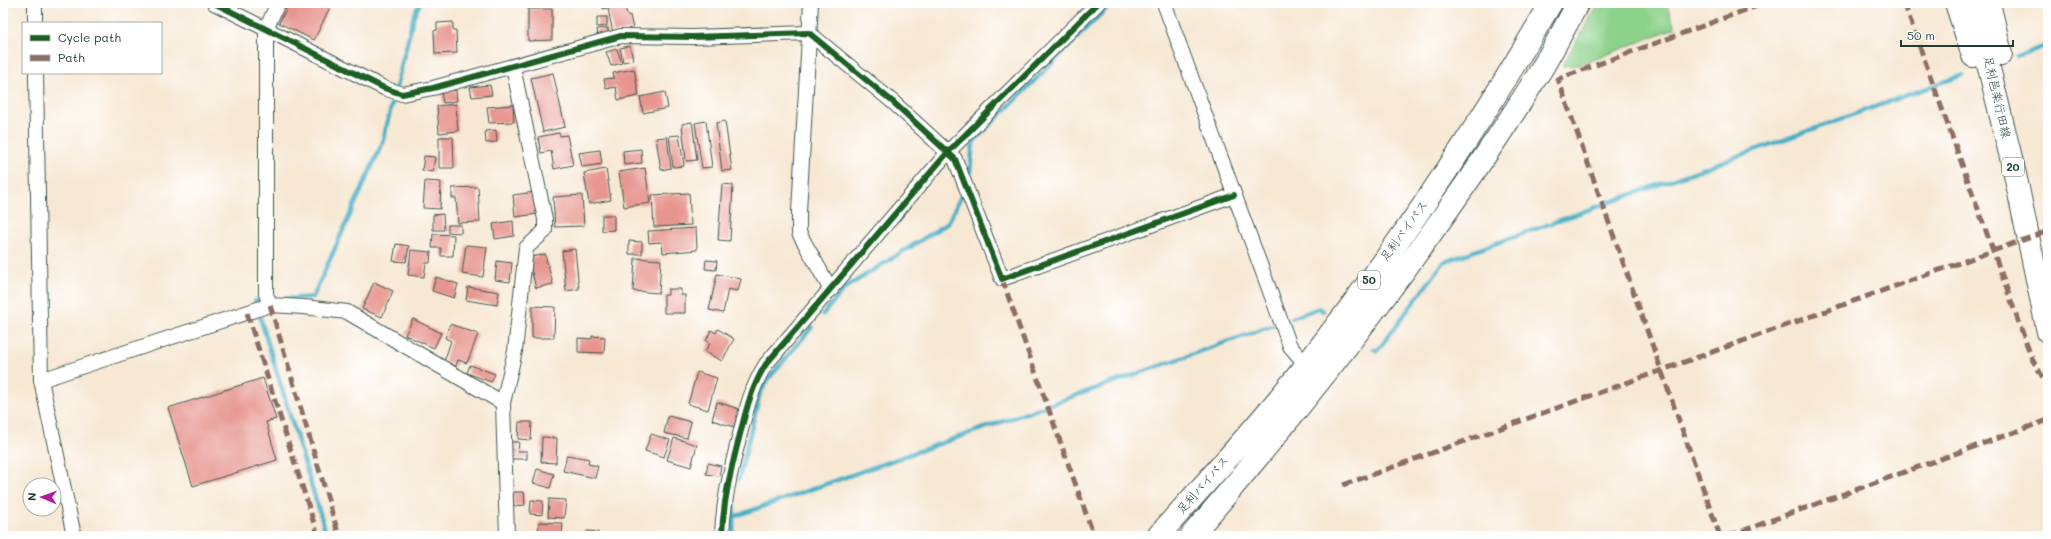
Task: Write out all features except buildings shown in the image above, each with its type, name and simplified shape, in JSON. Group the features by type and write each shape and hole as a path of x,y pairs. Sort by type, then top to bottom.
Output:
{"main road":[{"name":"足利バイパス","path":"1158,536 1306,365 1433,191 1492,103 1552,3"},
{"name":"足利バイパス","path":"1191,536 1302,405 1401,277 1542,68 1578,3"},
{"name":"20","path":"1956,3 1990,113 2015,174"},
{"name":"足利邑楽行田線","path":"1973,3 1991,70 2015,174 2048,332"},
{"name":"20","path":"1989,3 2023,161 2026,186 2028,238"}],"street":[{"path":"35,3 35,22"},
{"path":"214,3 384,88 402,94 433,88 513,67 621,36 693,37 809,33 893,102 949,151 955,159 1002,279 1234,195"},
{"path":"270,305 266,294 266,29 278,3"},
{"path":"811,3 799,233 831,290"},
{"path":"722,536 723,508 727,487 749,399 756,380 766,364 949,151 1098,3"},
{"path":"1164,3 1290,346 1306,365"},
{"path":"506,536 503,402 515,352 526,248 545,232 545,219 513,67"},
{"path":"36,74 41,380 74,536"},
{"path":"41,380 270,305 347,312 503,402"}],"green space":[{"path":"1599,3 1666,3 1675,28 1580,65 1562,66"}],"waterway":[{"path":"284,299 313,297 382,144 414,15 420,3"},
{"path":"970,172 973,142 1112,3"},
{"path":"2017,56 2048,45"},
{"path":"1374,349 1377,351 1444,262 1963,75"},
{"path":"823,314 845,288 948,223 962,194"},
{"path":"264,301 255,301 327,536"},
{"path":"1292,318 1319,308 1323,311"},
{"path":"733,517 1272,326"},
{"path":"739,479 760,393 769,378 812,327"},
{"path":"733,536 734,499"}],"marked path":[{"path":"1720,536 1558,79 1765,3"},
{"path":"1904,3 2032,359 2048,386"},
{"path":"1343,485 2048,231"},
{"path":"1002,279 1094,536"},
{"path":"270,305 339,536"},
{"path":"247,313 318,536"},
{"path":"1728,536 2048,420"}],"cycle path":[{"path":"214,3 384,88 402,94 433,88 621,36 693,37 809,33 893,102 955,159 1002,279 1234,195"},
{"path":"722,536 727,489 743,422 752,393 760,373 766,364 949,151 1098,3"}]}
